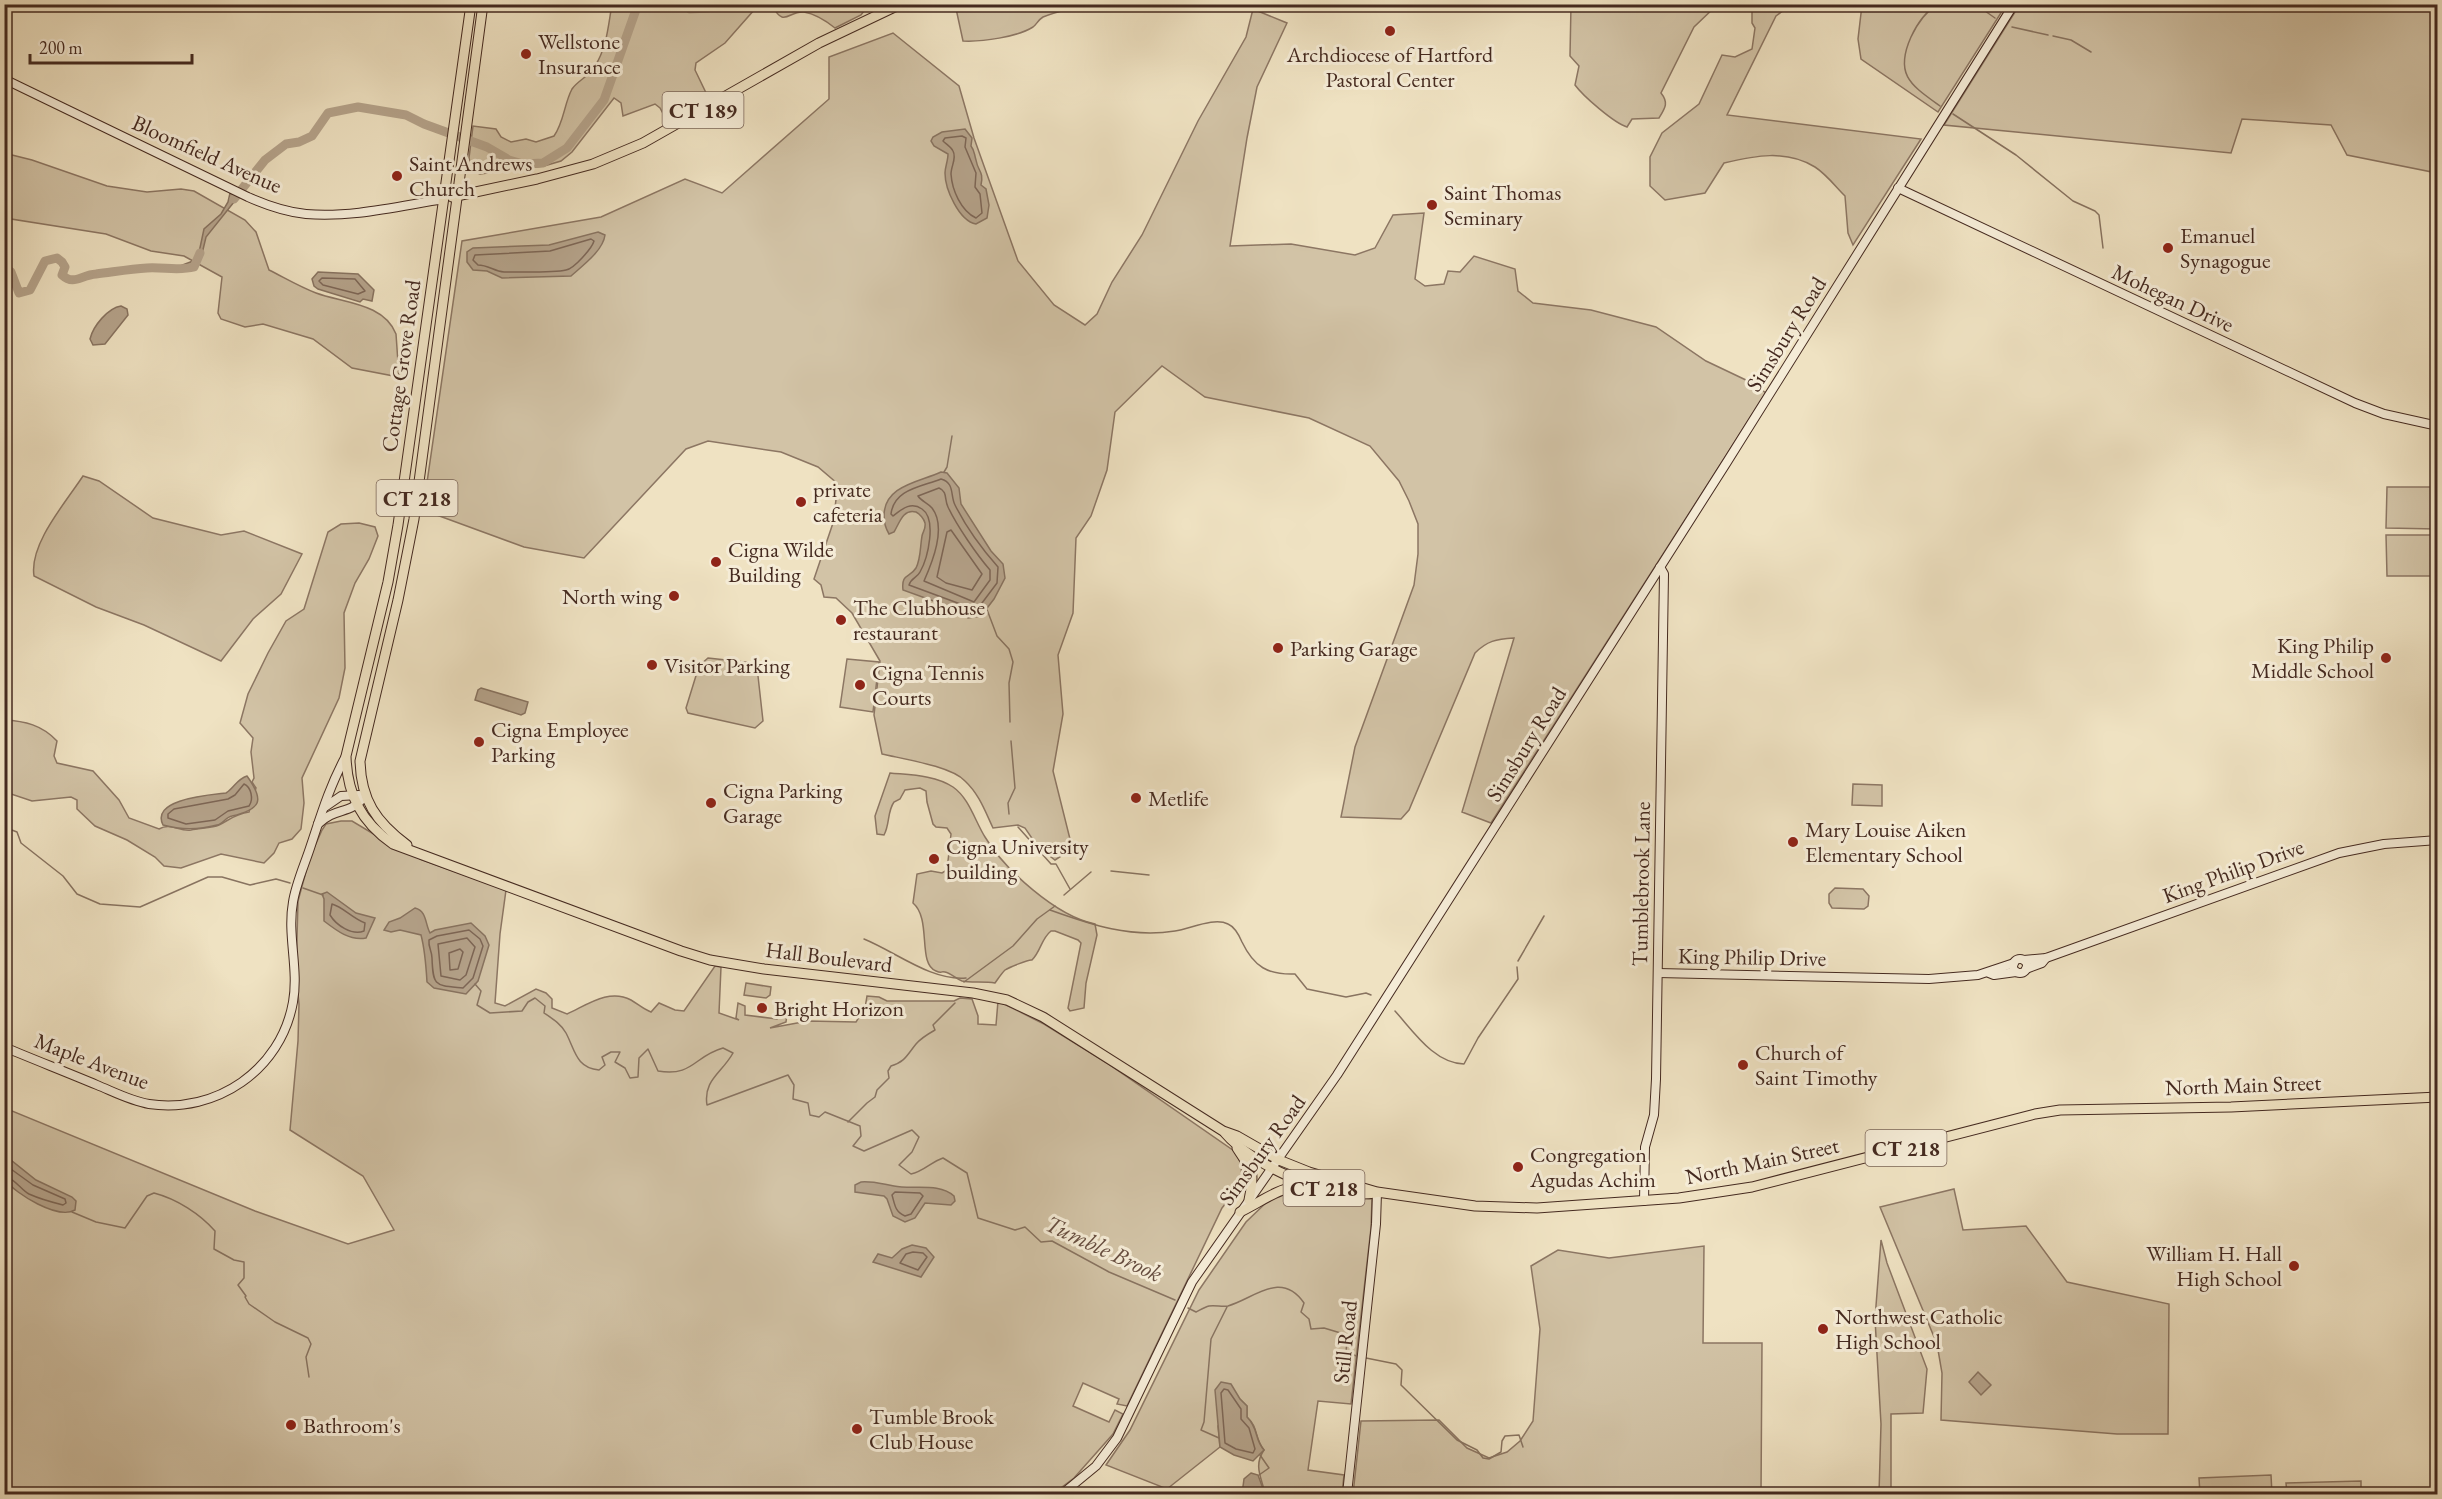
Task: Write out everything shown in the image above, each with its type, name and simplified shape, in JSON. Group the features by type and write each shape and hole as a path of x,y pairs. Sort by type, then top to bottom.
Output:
{"main road":[{"name":"Cottage Grove Road","path":"354,800 348,785 346,756 388,582 471,4"},
{"name":"Cottage Grove Road","path":"365,796 360,782 360,761 398,600 412,528 483,4"},
{"name":"Bloomfield Avenue","path":"444,199 582,167 643,143 799,53 901,4"},
{"path":"427,319 440,327"},
{"name":"Hall Boulevard","path":"365,796 370,807 387,829 414,850"},
{"name":"Hall Boulevard","path":"354,800 365,820 393,844 710,960 841,979 973,993 1006,1000 1043,1017 1223,1131 1237,1136 1276,1164"},
{"name":"North Main Street","path":"1276,1164 1377,1192 1459,1205 1501,1208 1644,1202 1703,1196 1752,1187 2035,1114 2060,1110 2231,1107 2438,1097"},
{"name":"Hall Boulevard","path":"1223,1131 1234,1144 1276,1164"},
{"path":"1234,1144 1252,1172 1249,1200"},
{"name":"North Main Street","path":"1276,1164 1313,1185 1365,1194 1377,1192"},
{"path":"1240,1212 1280,1190 1313,1185"}],"street":[{"name":"Simsbury Road","path":"1062,1494 1096,1466 1117,1438 1192,1282 1337,1075 2014,4"},
{"name":"Bloomfield Avenue","path":"4,79 248,197 277,208 314,214 444,199"},
{"name":"Mohegan Drive","path":"1898,188 2347,400 2384,414 2438,426"},
{"name":"Tumblebrook Lane","path":"1644,1202 1645,1147 1654,1115 1658,973 1664,574 1660,567"},
{"name":"Maple Avenue","path":"4,1047 146,1103 181,1105 204,1101 229,1091 254,1073 277,1045 287,1024 293,1001 291,934 293,900 322,809 346,756"},
{"path":"318,824 332,813 365,796"},
{"path":"322,809 334,798 354,800"},
{"name":"King Philip Drive","path":"1658,973 1914,979 1989,973 1993,970 2015,968 2017,960 2025,965 2042,963 2046,958 2339,853 2384,844 2438,840"},
{"name":"Still Road","path":"1347,1494 1376,1224 1377,1192"}],"shaded area":[{"path":"612,4 766,5 755,9 725,43 696,63 695,70 708,97 704,103 667,121 655,104 623,116 621,103 614,98 572,152 561,161 544,166 480,174 472,171 469,158 473,126 496,129 501,137 511,142 526,139 536,142 554,136 572,89 590,73 599,59"},
{"path":"955,4 1084,5 1043,17 1033,27 1018,34 989,40 963,41"},
{"path":"1571,4 1717,5 1694,27 1661,93 1665,106 1659,118 1632,119 1627,127 1599,109 1575,85 1579,66 1570,56"},
{"path":"2020,4 2437,5 2437,173 2347,155 2331,125 2242,119 2231,153 1944,125"},
{"path":"772,5 861,5 864,11 861,15 835,28 813,14 804,12 787,17 780,16"},
{"path":"1749,5 1786,5 1784,10 1776,16 1727,115 1921,139 1853,245 1848,233 1845,196 1819,170 1804,161 1781,156 1758,156 1724,163 1705,193 1665,200 1650,186 1650,157 1662,133 1699,104 1722,55 1735,57 1752,49 1755,28 1752,23 1752,7"},
{"path":"1862,5 2006,5 1938,112 1861,59 1858,39"},
{"path":"1253,9 1287,23 1257,87 1230,246 1291,244 1355,255 1375,248 1393,215 1424,213 1415,279 1425,286 1444,284 1448,271 1460,272 1474,256 1515,269 1518,291 1533,303 1591,310 1656,327 1706,361 1748,381 1766,393 1491,823 1462,812 1514,638 1492,641 1475,653 1409,810 1401,819 1341,817 1355,747 1414,585 1418,554 1418,524 1409,501 1399,481 1370,446 1309,418 1205,397 1162,366 1115,412 1107,470 1091,516 1076,538 1073,613 1058,655 1063,714 1053,771 1071,843 1069,851 1055,860 1038,847 1025,828 1018,825 993,828 974,791 958,776 926,764 882,754 874,715 880,661 852,613 836,598 824,597 821,585 814,579 833,523 838,484 818,467 781,452 708,441 686,449 584,558 524,547 423,510 462,241 601,217 685,179 722,193 829,99 829,57 893,33 959,86 974,138 1018,261 1054,305 1085,325 1097,314 1112,282 1142,235 1198,121 1246,37"},
{"path":"4,153 32,160 107,186 147,192 181,189 194,191 245,220 256,232 269,270 310,291 362,306 382,316 396,334 399,377 352,368 313,339 263,324 245,327 221,319 218,313 222,277 184,256 151,251 106,234 5,218"},
{"path":"83,476 99,481 153,518 221,535 244,531 302,554 281,594 253,619 221,661 144,625 96,607 34,576 37,551 43,537"},
{"path":"2387,487 2437,487 2437,529 2386,528"},
{"path":"359,523 375,527 378,536 369,559 355,583 344,613 345,668 339,698 302,778 304,803 301,829 292,839 279,843 274,853 264,863 221,854 181,868 164,866 155,857 127,840 95,826 77,809 77,800 71,797 32,801 5,792 4,720 19,721 45,731 57,741 54,756 57,763 93,771 119,800 129,818 159,829 167,826 187,830 216,826 237,815 249,812 256,788 252,782 254,778 251,752 253,738 240,723 248,694 286,621 304,609 328,532 341,524"},
{"path":"2386,535 2437,535 2437,576 2387,576"},
{"path":"708,658 753,663 757,667 763,721 755,728 688,713 686,708 699,666"},
{"name":"Cigna Tennis Courts","path":"847,659 879,662 873,712 840,707"},
{"path":"890,773 930,778 953,787 968,803 981,831 994,850 1018,877 1064,912 1095,924 1097,935 1086,983 1084,1008 1070,1011 1068,1008 1081,943 1055,931 1048,934 1032,960 1005,970 995,983 962,981 930,967 925,951 922,919 913,903 917,874 931,871 942,873 947,870 951,834 947,828 936,827 933,824 926,791 920,788 905,790 892,806 884,835 877,834 875,816"},
{"path":"1853,784 1882,785 1882,806 1852,805"},
{"path":"352,821 417,855 420,859 506,890 495,1003 505,1006 536,989 546,993 552,999 552,1008 567,1014 598,999 615,996 631,1000 651,1012 659,1003 684,1011 715,966 721,967 719,1013 739,1020 736,1018 738,1003 745,1006 745,1015 777,1019 780,1005 788,1006 786,1022 770,1028 808,1021 856,1022 865,1008 867,996 879,997 887,1001 972,999 978,1016 978,1024 996,1025 998,1001 1044,1024 1107,1063 1237,1153 1242,1170 1240,1183 1222,1208 1127,1406 1117,1404 1119,1399 1083,1383 1073,1406 1109,1422 1115,1410 1123,1414 1113,1434 1074,1478 1058,1490 1047,1494 5,1494 5,1108 255,1211 348,1244 394,1230 363,1176 290,1130 298,1041 299,1004 296,974 298,901 310,857 322,830 326,824"},
{"path":"1835,888 1863,889 1869,896 1868,906 1864,909 1832,908 1829,903 1829,894"},
{"path":"746,983 771,987 770,995 766,998 744,995"},
{"path":"1300,1189 1372,1199 1371,1228 1351,1404 1318,1401 1308,1470 1344,1475 1342,1494 1265,1494 1259,1467 1264,1450 1247,1417 1247,1406 1240,1399 1218,1426 1220,1447 1167,1489 1106,1465 1130,1430 1199,1290 1246,1222 1273,1196"},
{"path":"1954,1189 1963,1230 2026,1226 2067,1282 2169,1304 2168,1434 2117,1434 1941,1420 1942,1373 1937,1344 1880,1207"},
{"path":"1881,1240 1887,1263 1927,1369 1923,1413 1891,1414 1891,1494 1879,1494 1881,1424 1875,1319"},
{"path":"1704,1246 1703,1343 1762,1343 1761,1494 1353,1494 1361,1421 1439,1420 1467,1448 1489,1458 1507,1452 1520,1441 1533,1421 1540,1329 1531,1266 1558,1250 1609,1258"},
{"path":"2271,1475 2272,1494 2200,1494 2199,1478"},
{"path":"2361,1481 2361,1494 2287,1494 2286,1483"}],"water":[{"path":"965,129 972,138 971,146 981,174 981,185 986,189 989,205 987,218 976,224 964,217 954,203 946,180 948,154 934,146 931,141 933,137 942,132"},
{"path":"230,193 238,197 206,237 201,258 187,270 171,272 171,267 180,266 198,257 204,229 221,214"},
{"path":"598,232 605,235 600,247 571,276 502,278 487,271 473,270 467,262 467,252 473,248 549,245"},
{"path":"318,272 358,274 374,290 372,301 363,299 360,302 318,289 314,286 312,279"},
{"path":"121,306 127,309 128,315 105,344 93,345 90,339 98,323 111,310"},
{"path":"941,472 947,473 959,488 961,504 991,551 1003,564 1005,578 994,599 981,616 968,618 961,611 903,590 903,581 918,564 925,523 916,512 908,512 902,517 894,532 889,534 884,521 886,506 896,491"},
{"path":"481,688 528,702 525,713 521,715 475,700"},
{"path":"247,776 258,798 254,807 249,810 210,827 190,829 163,825 161,816 165,809 173,804 196,797 226,793"},
{"path":"327,892 356,913 375,918 366,938 349,937 324,921 322,894"},
{"path":"415,908 424,915 430,933 471,923 485,936 489,945 478,981 466,994 434,988 427,982 421,935 400,930 391,932 384,930 389,922"},
{"path":"4,1158 12,1161 36,1180 72,1197 76,1201 75,1210 58,1212 48,1209 18,1192 5,1180"},
{"path":"861,1182 941,1189 954,1196 955,1201 951,1205 925,1203 915,1218 905,1222 893,1216 884,1196 855,1192 855,1185"},
{"path":"912,1245 926,1248 934,1257 921,1277 873,1262 878,1254 892,1258 902,1249"},
{"path":"1978,1372 1991,1385 1981,1395 1969,1382"},
{"path":"1221,1382 1231,1384 1247,1406 1247,1417 1264,1450 1253,1461 1234,1455 1220,1447 1215,1390"},
{"path":"1251,1473 1258,1475 1265,1494 1242,1494 1244,1479"}],"waterway":[{"path":"234,199 265,160 286,144 299,142 312,136 328,113 358,107 406,115 487,147 509,160 523,164 543,163 567,148 604,100 638,4"},
{"path":"685,4 690,9 708,8 712,4"},
{"path":"1938,4 1916,27 1904,61 1908,78 1921,92 1940,106"},
{"path":"1975,4 1995,18"},
{"path":"2012,27 2048,35"},
{"path":"2053,36 2071,40 2091,52"},
{"path":"1953,114 2016,155 2073,201 2095,211 2099,215 2103,248"},
{"path":"4,267 11,272 19,293 30,290 45,261 57,258 65,267 62,275 74,280 91,275 134,269 194,267 200,253"},
{"path":"944,472 947,467 952,436"},
{"path":"986,607 997,636 1009,649 1013,662 1009,683 1010,722"},
{"path":"1009,814 1008,803 1015,788 1011,741"},
{"name":"Tumble Brook","path":"4,827 17,832 21,843 63,876 77,894 100,904 140,907 208,877 222,877 250,885 276,879 290,883"},
{"path":"1018,827 1051,864 1056,864 1070,889"},
{"path":"1111,871 1149,875"},
{"path":"1064,895 1091,872"},
{"name":"Tumble Brook","path":"303,888 323,895"},
{"path":"964,982 1013,946 1037,919 1055,906"},
{"path":"1050,910 1111,929 1142,933 1175,931 1222,922 1235,929 1252,958 1263,968 1277,973 1295,974 1307,989 1346,997 1366,993 1371,995"},
{"path":"1518,961 1544,916"},
{"path":"864,939 940,975 966,978"},
{"path":"1395,1011 1417,1037 1434,1052 1443,1058 1464,1064 1478,1038 1518,979 1517,967"},
{"name":"Tumble Brook","path":"475,984 481,991 477,1005 490,1013 522,1011 528,1002 535,998 545,1006 544,1013 564,1030 577,1057 591,1069 599,1070 605,1065 602,1057 611,1052 620,1052 615,1062 625,1068 630,1078 638,1077 639,1058 648,1049 658,1071 679,1071 723,1048 733,1053 714,1077 708,1089 707,1105 788,1075 794,1085 793,1099 808,1103 810,1115 819,1117 825,1112 860,1126 861,1136 853,1146 864,1151 912,1130 919,1137 912,1152 899,1165 911,1174 943,1158 967,1173 978,1218 1015,1230 1025,1227 1041,1242 1052,1241 1109,1272 1175,1300"},
{"path":"848,1122 875,1097 877,1090 889,1078 888,1071 891,1066 903,1060 920,1040 935,1030 933,1025 955,1003"},
{"path":"72,1212 96,1222 125,1228 147,1196 154,1193 171,1199 195,1213 215,1231 214,1249 234,1260 244,1262 244,1278 238,1285 249,1304 275,1322 308,1338 311,1344 306,1357 309,1377"},
{"name":"Tumble Brook","path":"1188,1308 1196,1312 1209,1306 1228,1306 1267,1289 1286,1288 1295,1293 1304,1303 1301,1312 1309,1319 1311,1329 1324,1328 1344,1334 1347,1341 1346,1352 1359,1357"},
{"path":"1219,1438 1201,1430 1204,1422 1211,1339 1227,1307"},
{"name":"Tumble Brook","path":"1366,1358 1396,1364 1402,1370 1401,1385 1457,1440 1477,1450 1483,1458 1489,1459 1501,1452 1505,1436 1519,1435 1523,1447"},
{"path":"1259,1475 1269,1468 1260,1455"}],"place":[{"name":"Archdiocese of Hartford Pastoral Center","path":"1390,31"},
{"name":"Wellstone Insurance","path":"526,54"},
{"name":"Saint Andrews Church","path":"397,176"},
{"name":"Saint Thomas Seminary","path":"1432,205"},
{"name":"Emanuel Synagogue","path":"2168,248"},
{"name":"private cafeteria","path":"801,502"},
{"name":"Cigna Wilde Building","path":"716,562"},
{"name":"North wing","path":"674,596"},
{"name":"The Clubhouse restaurant","path":"841,620"},
{"name":"Parking Garage","path":"1278,648"},
{"name":"King Philip Middle School","path":"2386,658"},
{"name":"Visitor Parking","path":"652,665"},
{"name":"Cigna Tennis Courts","path":"860,685"},
{"name":"Cigna Employee Parking","path":"479,742"},
{"name":"Metlife","path":"1136,798"},
{"name":"Cigna Parking Garage","path":"711,803"},
{"name":"Mary Louise Aiken Elementary School","path":"1793,842"},
{"name":"Cigna University building","path":"934,859"},
{"name":"Bright Horizon","path":"762,1008"},
{"name":"Church of Saint Timothy","path":"1743,1065"},
{"name":"Congregation Agudas Achim","path":"1518,1167"},
{"name":"William H. Hall High School","path":"2294,1266"},
{"name":"Northwest Catholic High School","path":"1823,1329"},
{"name":"Bathroom's","path":"291,1425"},
{"name":"Tumble Brook Club House","path":"857,1429"}]}
